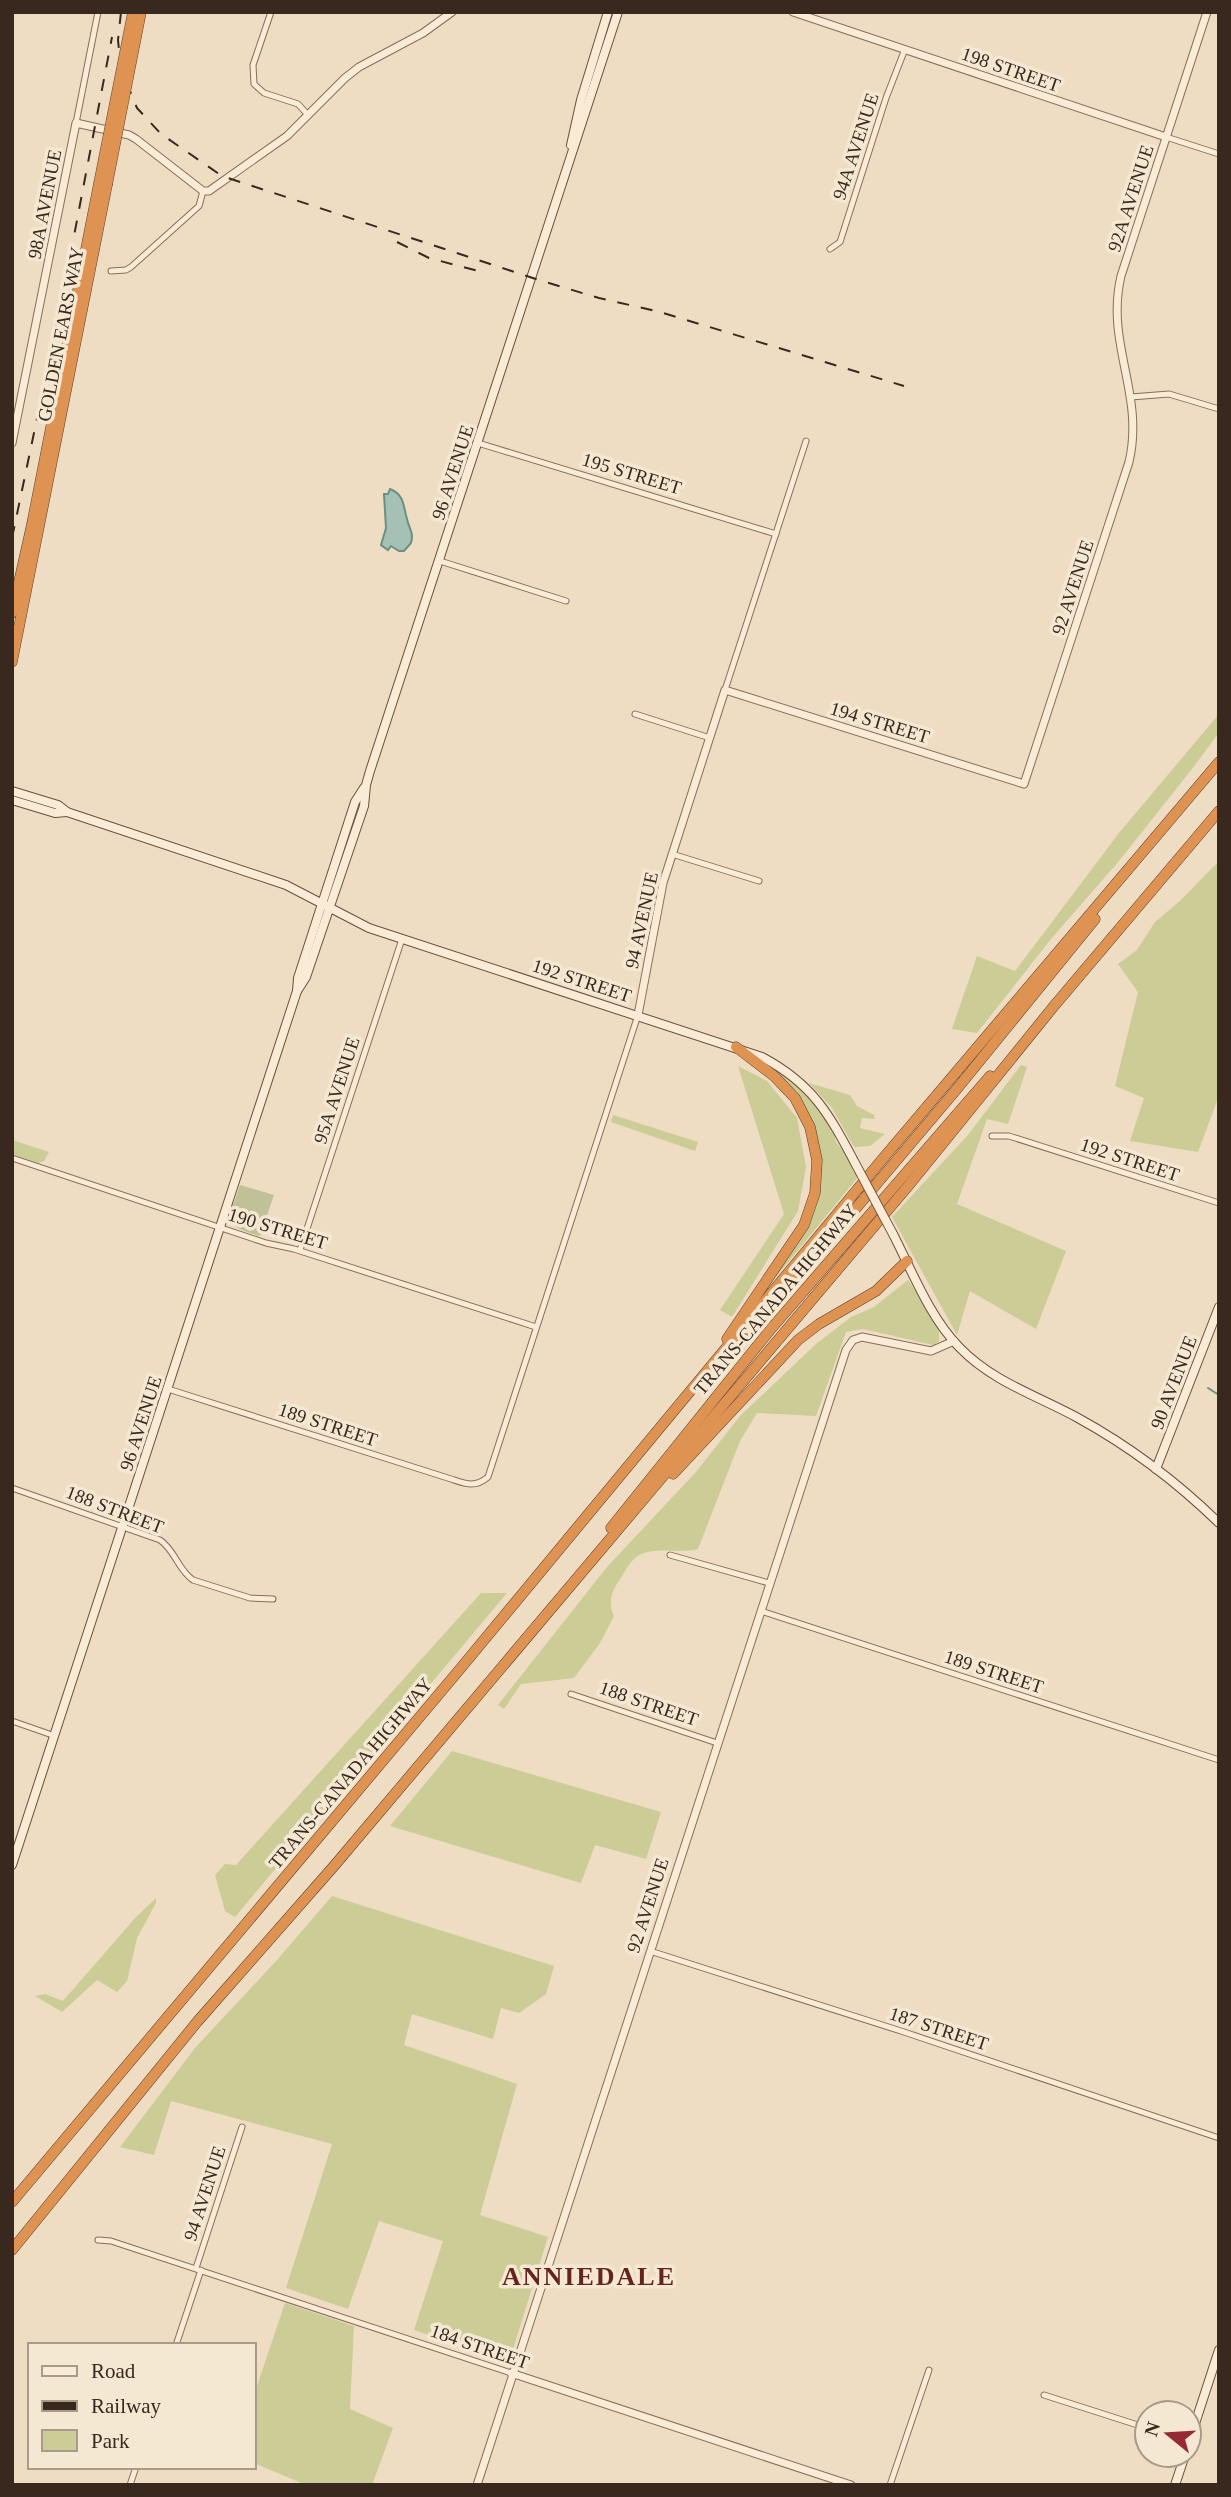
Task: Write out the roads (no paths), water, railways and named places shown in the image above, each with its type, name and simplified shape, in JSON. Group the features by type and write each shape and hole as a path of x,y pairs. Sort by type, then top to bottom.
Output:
{"highway":[{"name":"GOLDEN EARS WAY","path":"12,662 133,12"},
{"name":"GOLDEN EARS WAY","path":"12,613 141,12"},
{"name":"TRANS-CANADA HIGHWAY","path":"12,2203 880,1162 1219,762"},
{"name":"TRANS-CANADA HIGHWAY","path":"12,2250 197,2022 342,1856 909,1185 1054,1006 1219,811"},
{"name":"TRANS-CANADA HIGHWAY","path":"535,1626 770,1330 968,1100 1054,1006"},
{"path":"693,1388 804,1225 815,1193 817,1160 810,1127 795,1098 774,1076 736,1047"},
{"path":"648,1494 676,1471 790,1347 819,1324 876,1291 907,1261"}],"main road":[{"name":"96 AVENUE","path":"566,169 581,102 608,12"},
{"name":"96 AVENUE","path":"12,1865 298,991 306,977 326,907 364,806 366,785 618,12"},
{"name":"192 STREET","path":"12,792 58,805 67,812 286,886 369,928 736,1047 777,1065 806,1087 836,1126 940,1322 954,1341 984,1369 1108,1435 1156,1469 1219,1523"},
{"name":"192 STREET","path":"12,800 55,813 67,812"},
{"name":"90 AVENUE","path":"1156,1469 1219,1307"},
{"path":"1203,2399 1219,2350"}],"street":[{"name":"98A AVENUE","path":"12,443 98,12"},
{"path":"271,12 253,65 254,84 258,89 298,104 308,115"},
{"path":"203,191 215,188 287,136 359,66 423,33 452,12"},
{"name":"198 STREET","path":"793,12 1219,154"},
{"name":"92A AVENUE","path":"1131,397 1117,330 1117,294 1207,12"},
{"name":"94A AVENUE","path":"830,249 840,242 886,98 905,49"},
{"path":"76,123 123,133 136,139 203,191"},
{"path":"111,271 131,267 199,206 203,191"},
{"path":"1131,397 1170,394 1219,409"},
{"name":"92 AVENUE","path":"1024,784 1129,462 1135,429 1131,397"},
{"name":"94 AVENUE","path":"480,1484 488,1477 638,1015 657,907 672,853 806,441"},
{"name":"195 STREET","path":"478,443 776,534"},
{"path":"440,561 566,600"},
{"name":"194 STREET","path":"725,690 1024,784"},
{"path":"635,715 710,738"},
{"path":"672,853 760,881"},
{"name":"95A AVENUE","path":"300,1250 402,939"},
{"name":"192 STREET","path":"992,1136 1009,1136 1219,1203"},
{"name":"190 STREET","path":"12,1158 266,1243 300,1250 536,1327"},
{"name":"92 AVENUE","path":"477,2485 846,1350 856,1338 868,1337 932,1351 954,1341"},
{"name":"189 STREET","path":"168,1389 469,1485 480,1484"},
{"name":"188 STREET","path":"12,1488 164,1542 187,1576 193,1580 250,1598 273,1599"},
{"path":"670,1555 769,1583"},
{"name":"189 STREET","path":"761,1611 1219,1760"},
{"name":"188 STREET","path":"571,1694 717,1742"},
{"path":"12,1721 55,1736"},
{"name":"187 STREET","path":"649,1951 904,2032 1219,2138"},
{"name":"94 AVENUE","path":"177,2343 242,2127"},
{"name":"184 STREET","path":"98,2240 111,2241 199,2269 850,2485"},
{"path":"890,2485 929,2370"},
{"path":"1044,2395 1133,2424"}],"waterway":[{"path":"1208,1388 1219,1395"}],"railway":[{"path":"121,12 118,40 121,69 137,108 161,134 222,176 542,281 660,312 904,386"},
{"path":"12,538 61,304 112,37"},
{"path":"397,242 429,258 486,273"}],"district":[{"name":"ANNIEDALE","path":"589,2276"}]}
